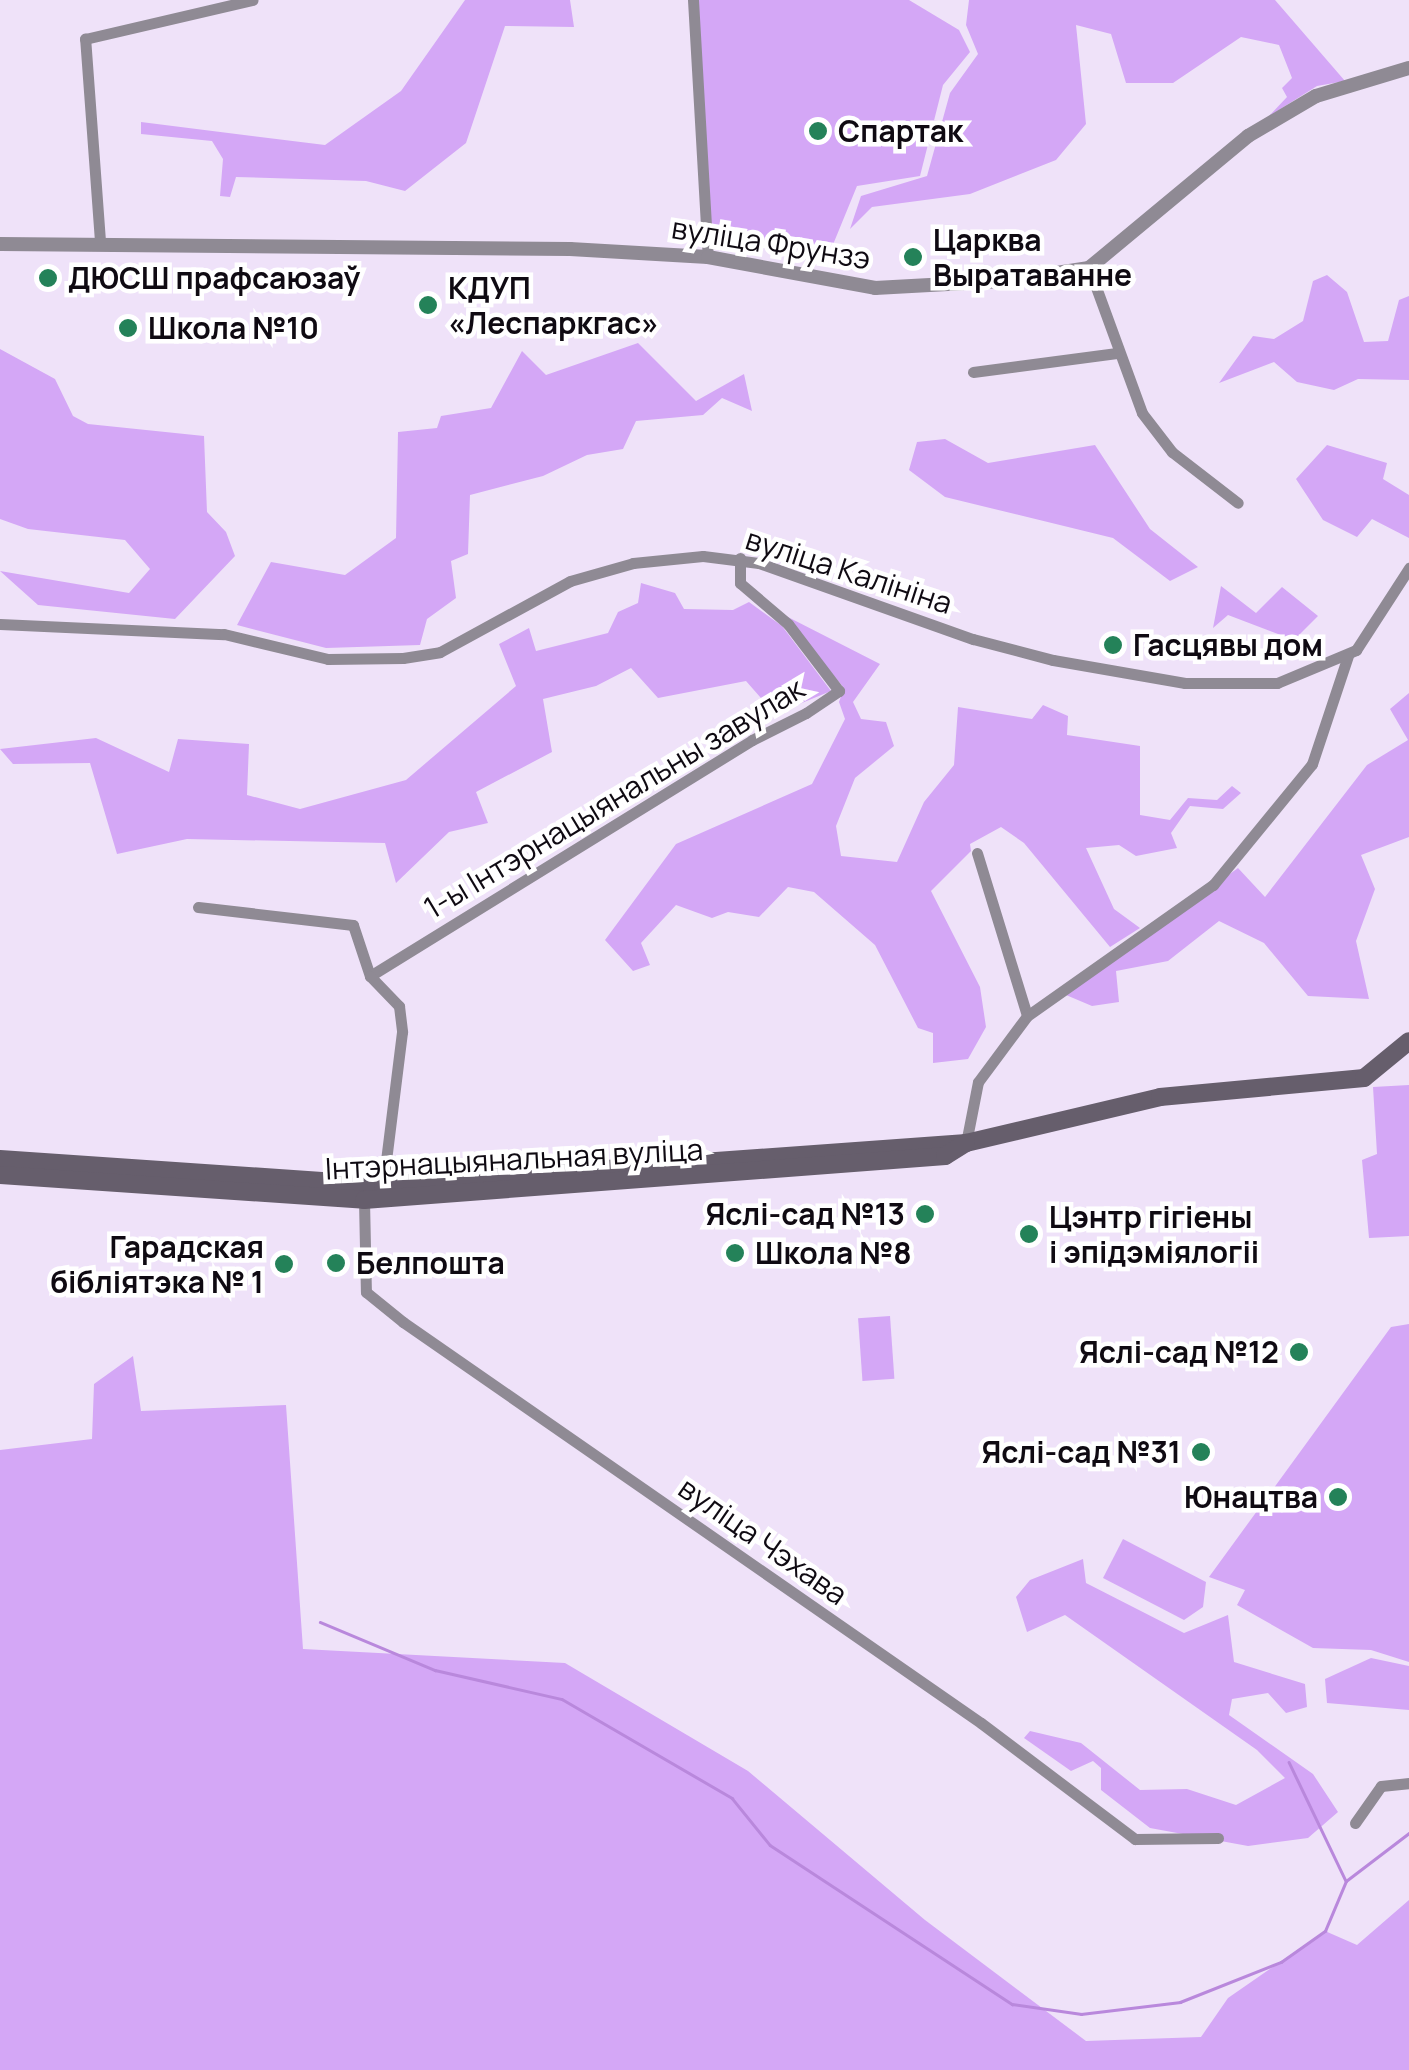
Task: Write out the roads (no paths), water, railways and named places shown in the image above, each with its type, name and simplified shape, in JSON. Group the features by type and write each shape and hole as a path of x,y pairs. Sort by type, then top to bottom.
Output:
{"main road":[{"name":"Інтэрнацыянальная вуліца","path":"0,1175 371,1189 606,1177 966,1143 1160,1097 1364,1078 1405,1053"},
{"name":"Інтэрнацыянальная вуліца","path":"0,1159 371,1189"}],"street":[{"path":"100,241 84,39 252,0"},
{"path":"693,0 708,257"},
{"path":"1238,504 1172,452 1142,413 1089,268 1248,136 1316,96 1409,68"},
{"name":"вуліца Фрунзэ","path":"0,244 100,241 708,257 875,288 1089,268"},
{"path":"973,372 1118,353"},
{"name":"вуліца Калініна","path":"0,624 224,634 328,660 403,658 440,652 570,581 633,563 740,558 973,639 1185,683 1277,683 1348,656 1374,628 1409,568"},
{"name":"1-ы Інтэрнацыянальны завулак","path":"370,976 839,691 788,624 740,583 740,558"},
{"path":"966,1143 978,1082 1027,1016 1213,885 1312,764 1348,656"},
{"path":"977,853 1027,1016"},
{"path":"198,907 353,926 370,976 399,1006 402,1032 371,1189"},
{"name":"вуліца Чэхава","path":"371,1189 366,1292 403,1322 981,1723 1135,1839 1218,1838"},
{"path":"1355,1823 1381,1786 1409,1783"}],"waterway":[{"path":"320,1622 435,1670 562,1699 732,1798 770,1845 1012,2004 1081,2014 1180,2002 1281,1962 1325,1931 1346,1881 1409,1833"},
{"path":"1289,1762 1346,1881"}],"place":[{"name":"Спартак","path":"818,131"},
{"name":"Царква Выратаванне","path":"913,257"},
{"name":"ДЮСШ прафсаюзаў","path":"48,278"},
{"name":"КДУП «Леспаркгас»","path":"428,305"},
{"name":"Школа №10","path":"128,328"},
{"name":"Гасцявы дом","path":"1113,645"},
{"name":"Яслі-сад №13","path":"925,1214"},
{"name":"Цэнтр гігіены і эпідэміялогіі","path":"1029,1234"},
{"name":"Школа №8","path":"735,1253"},
{"name":"Белпошта","path":"336,1263"},
{"name":"Гарадская бібліятэка № 1","path":"284,1264"},
{"name":"Яслі-сад №12","path":"1299,1352"},
{"name":"Яслі-сад №31","path":"1201,1452"},
{"name":"Юнацтва","path":"1338,1497"}]}
